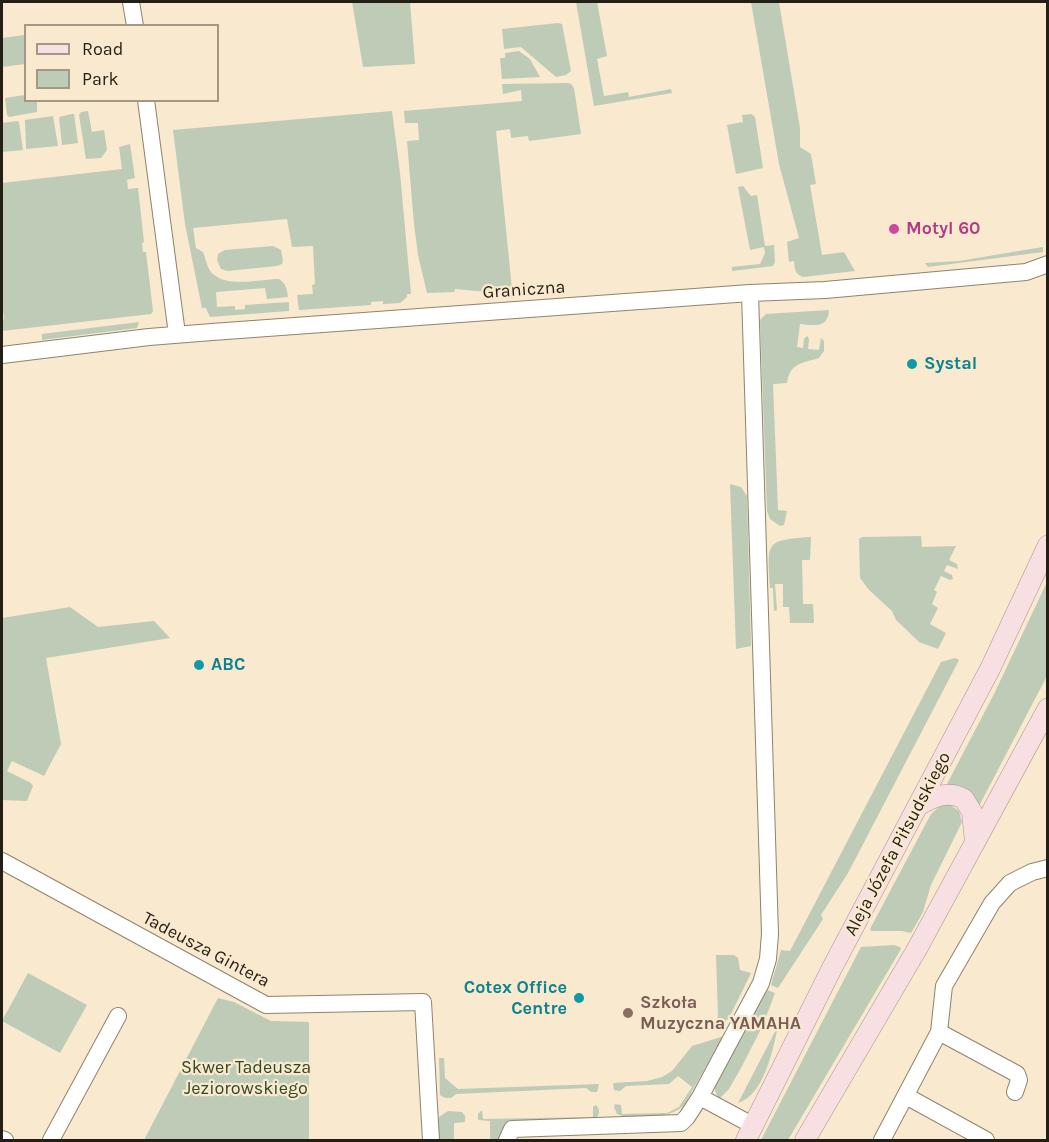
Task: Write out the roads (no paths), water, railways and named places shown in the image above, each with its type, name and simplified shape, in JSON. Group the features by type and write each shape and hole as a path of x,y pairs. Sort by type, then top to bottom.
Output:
{"main road":[{"name":"Aleja Józefa Piłsudskiego","path":"750,1133 832,968 990,669 1047,545"},
{"path":"805,1140 917,949 1047,708"},
{"path":"918,806 927,800 945,794 964,799 972,812 975,843"}],"street":[{"path":"131,2 135,24"},
{"path":"146,102 177,334"},
{"name":"Graniczna","path":"2,355 177,334 750,293 835,289 1026,272 1047,264"},
{"path":"1026,272 1047,273"},
{"path":"507,1140 512,1129 573,1134 681,1123 700,1097 761,983 768,959 770,934 750,293"},
{"name":"Tadeusza Gintera","path":"2,861 266,1005 423,1002 431,1136"},
{"path":"882,1140 939,1032 944,986 997,895 1019,878 1047,868"},
{"path":"51,1140 118,1016"},
{"path":"939,1032 1017,1074 1019,1080 1015,1092"},
{"path":"906,1096 986,1140"},
{"path":"700,1097 750,1133"}],"place":[{"name":"Motyl 60","path":"894,229"},
{"name":"Systal","path":"912,364"},
{"name":"ABC","path":"199,665"},
{"name":"Cotex Office Centre","path":"579,998"},
{"name":"Szkoła Muzyczna YAMAHA","path":"628,1013"}],"park label":[{"name":"Skwer Tadeusza Jeziorowskiego","path":"246,1078"}]}
